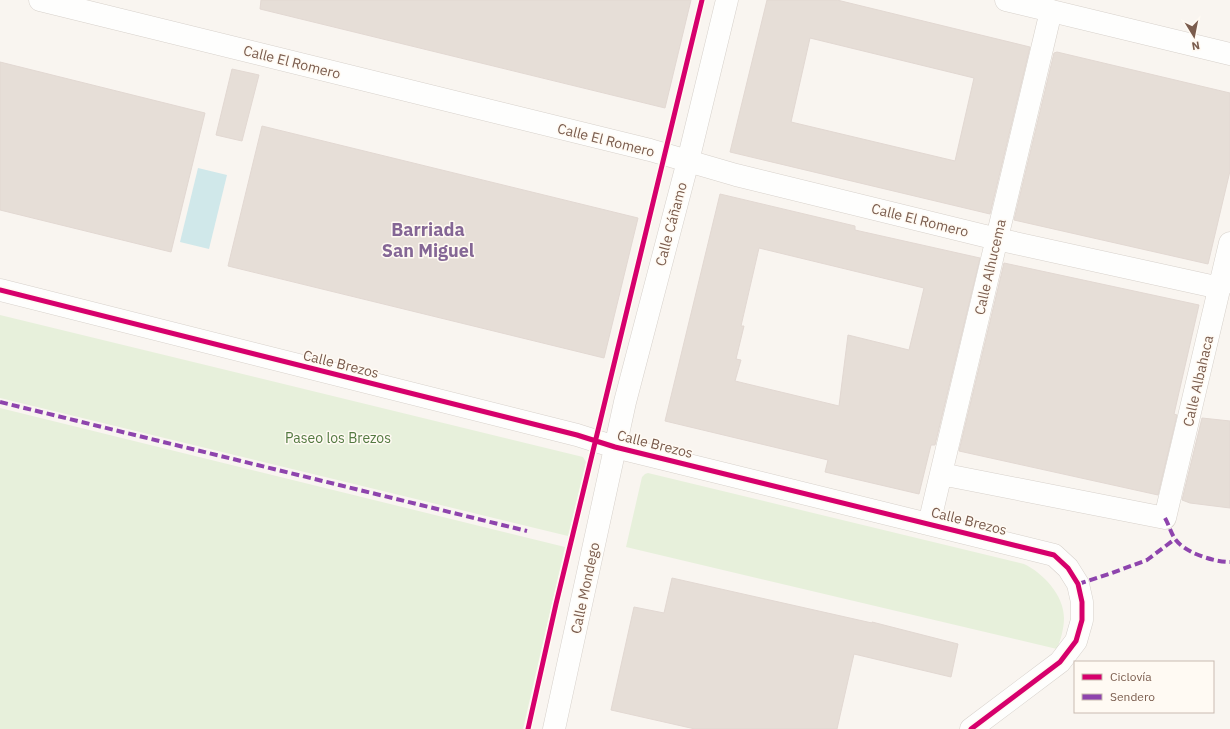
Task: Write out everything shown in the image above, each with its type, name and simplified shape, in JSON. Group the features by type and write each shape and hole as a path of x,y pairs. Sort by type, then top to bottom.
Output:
{"street":[{"name":"Calle El Romero","path":"40,0 997,239 1220,288"},
{"name":"Calle Cáñamo","path":"615,447 627,395 688,161 727,0"},
{"path":"1006,0 1230,54"},
{"name":"Calle Alhucema","path":"929,524 1051,11"},
{"name":"Calle Albahaca","path":"941,474 1165,518 1230,243"},
{"name":"Calle Brezos","path":"0,290 577,435 615,447 1054,555 1068,568 1078,584 1082,602 1082,620 1076,641 1060,662 971,729"},
{"name":"Calle Mondego","path":"554,729 615,447"}],"green space":[{"name":"Paseo los Brezos","path":"0,315 583,457 586,462 568,536 0,398"},
{"path":"0,408 565,547 523,729 0,729"},
{"path":"648,473 1024,564 1045,579 1056,593 1060,601 1063,609 1064,622 1057,649 626,547 642,477"}],"water":[{"path":"198,168 227,175 209,249 180,242"}],"building":[{"path":"261,0 691,0 665,108 260,9"},
{"path":"767,0 837,0 1030,47 990,214 730,152","holes":["810,38 974,78 955,161 791,122"]},
{"path":"1057,52 1230,93 1230,171 1208,264 1014,220 1054,53"},
{"path":"0,62 205,113 171,252 0,210"},
{"path":"232,69 259,75 242,141 216,135"},
{"path":"262,126 638,218 604,358 228,266"},
{"path":"720,194 855,226 855,230 980,258 935,445 931,445 919,494 825,472 828,460 665,421","holes":["759,248 924,288 909,350 848,335 839,406 735,381 741,360 736,359 744,326 741,326"]},
{"path":"1004,263 1199,305 1174,414 1177,415 1158,495 959,451"},
{"path":"1202,418 1230,421 1230,508 1190,503 1182,500"},
{"path":"672,578 872,622 958,644 951,677 854,654 837,729 695,729 611,710 634,607 664,613"}],"marked path":[{"path":"0,402 527,531"},
{"path":"1165,518 1172,534 1180,544 1200,556 1223,562 1230,562"},
{"path":"1078,584 1147,560 1175,539"}],"cycle path":[{"path":"528,729 556,604 702,0"},
{"path":"0,290 577,435 615,447 1054,555 1068,568 1078,584 1082,602 1082,620 1076,641 1060,662 971,729"}],"district":[{"name":"Barriada San Miguel","path":"428,239"}]}
